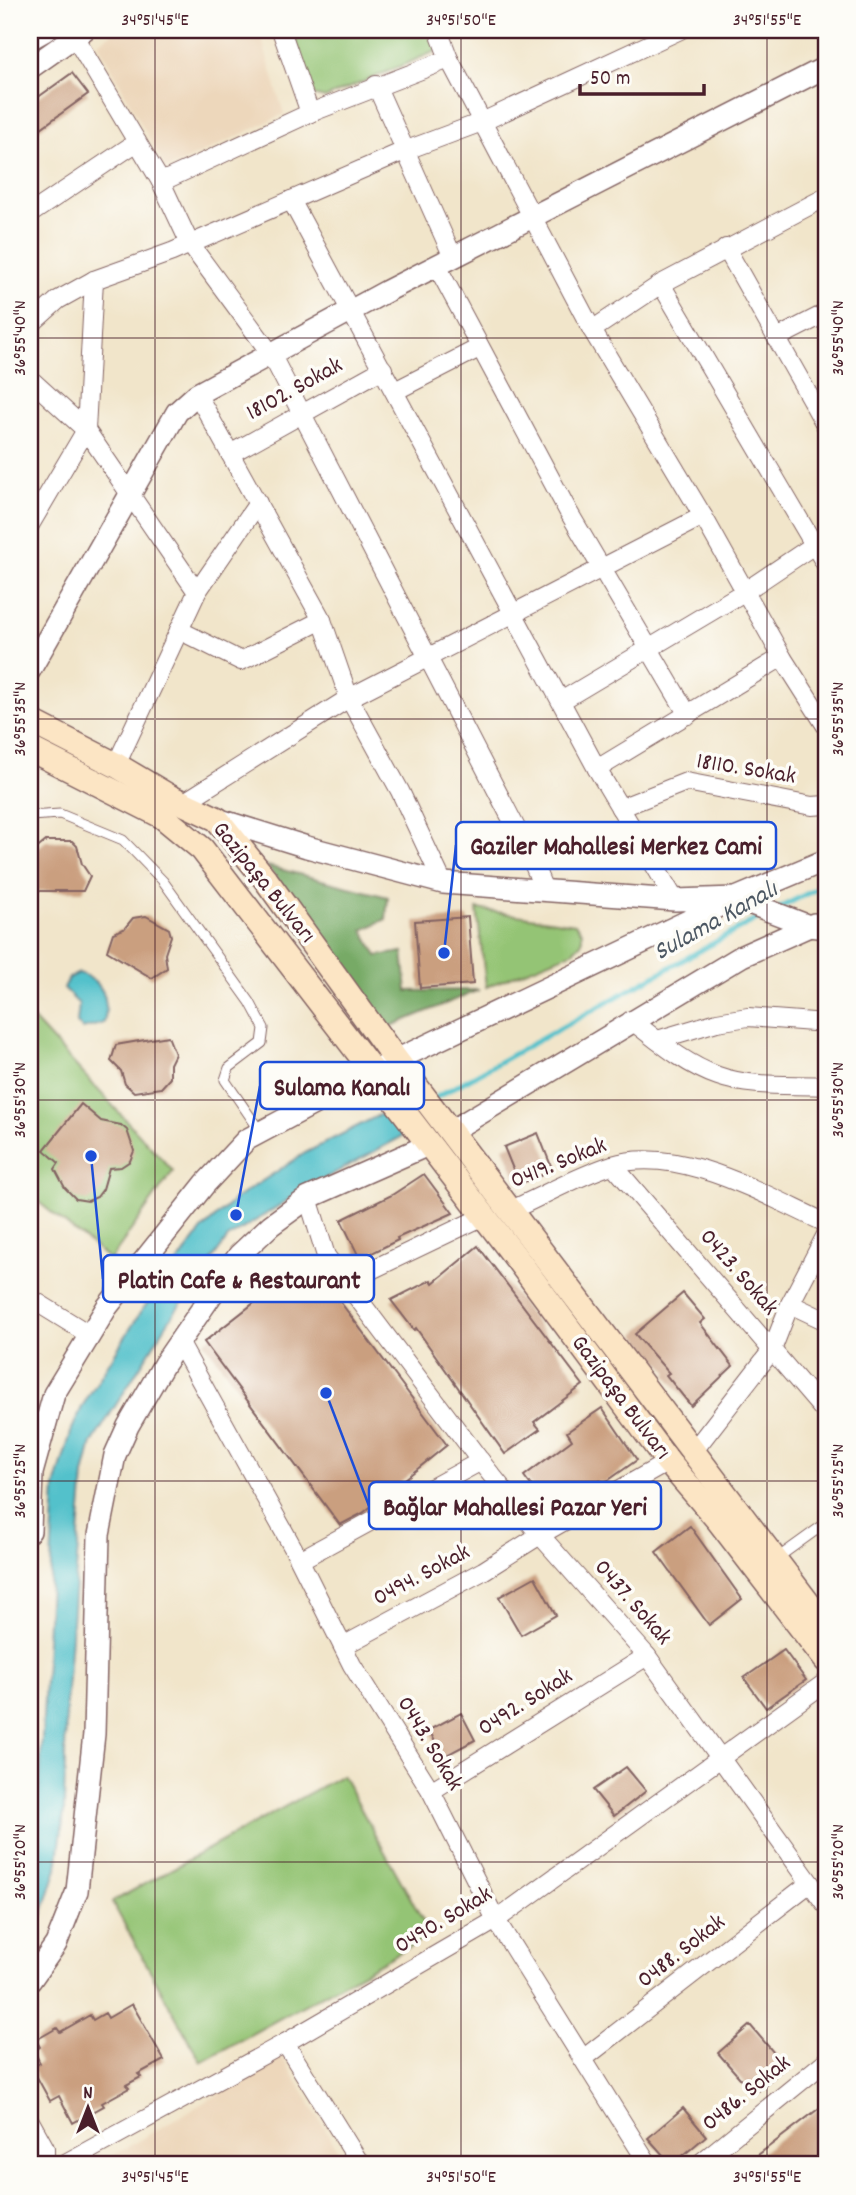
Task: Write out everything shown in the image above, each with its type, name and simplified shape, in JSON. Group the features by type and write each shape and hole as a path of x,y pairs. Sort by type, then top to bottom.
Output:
{"main road":[{"name":"Gazipaşa Bulvarı","path":"30,721 217,819 266,880 386,1066 394,1099 668,1462 719,1521 826,1660"},
{"name":"Gazipaşa Bulvarı","path":"30,750 162,816 202,849 386,1066 412,1080 826,1627"}],"street":[{"path":"30,39 45,30"},
{"path":"281,30 310,113"},
{"path":"438,30 449,59 592,331 703,516 782,657 826,726"},
{"path":"30,325 58,300 94,280 190,244 404,151 482,122 680,30"},
{"path":"30,68 79,33 161,182 190,244 271,354 529,853 544,890"},
{"path":"161,182 310,113 376,85 449,59"},
{"path":"30,670 177,412 197,394 531,216 826,67"},
{"path":"376,85 479,348 599,567 688,715"},
{"path":"30,214 137,142"},
{"path":"592,331 661,284 826,197"},
{"path":"291,200 597,769 675,900"},
{"path":"726,248 826,426"},
{"path":"30,525 86,430 94,280"},
{"path":"661,284 820,541 826,565"},
{"path":"777,338 826,313"},
{"path":"395,391 479,348"},
{"name":"18102. Sokak","path":"230,454 383,369"},
{"path":"30,379 86,430 197,592"},
{"path":"197,394 322,620 349,698 400,791 443,883"},
{"path":"116,765 197,592 258,503"},
{"path":"183,803 349,698 428,659 599,567 703,516"},
{"path":"561,701 744,592 820,541"},
{"path":"179,631 241,661 322,620"},
{"path":"597,769 782,657"},
{"name":"18110. Sokak","path":"620,808 686,782 812,806 826,805"},
{"path":"217,819 307,847 443,883 675,900 736,898 820,924"},
{"path":"30,1531 32,1473 54,1394 107,1307 205,1184 246,1140 386,1066 736,898 826,860"},
{"path":"451,1131 631,1020 742,956 820,924"},
{"path":"657,1040 718,1022 748,1017 826,1023"},
{"path":"631,1020 697,1067 734,1081 826,1086"},
{"path":"30,1981 56,1944 79,1879 94,1734 99,1535 115,1455 128,1426 178,1342 239,1255 271,1225 307,1198 423,1138"},
{"name":"0419. Sokak","path":"509,1211 613,1165 647,1161 696,1167 826,1223"},
{"name":"0423. Sokak","path":"613,1165 826,1413"},
{"name":"0437. Sokak","path":"307,1198 327,1256 346,1282 540,1535 648,1656 826,1905"},
{"path":"346,1282 482,1217"},
{"path":"692,1453 772,1350 790,1304 826,1236"},
{"path":"30,1298 90,1335"},
{"path":"790,1304 826,1321"},
{"name":"0443. Sokak","path":"178,1342 300,1560 343,1646 431,1791 496,1920 649,2165"},
{"path":"300,1560 481,1461"},
{"name":"0494. Sokak","path":"343,1646 483,1571 668,1462"},
{"name":"0492. Sokak","path":"431,1791 648,1656"},
{"name":"0490. Sokak","path":"62,2165 285,2043 496,1920 826,1682"},
{"name":"0488. Sokak","path":"583,2059 810,1883"},
{"path":"285,2043 361,2165"},
{"name":"0486. Sokak","path":"698,2165 826,2061"},
{"path":"30,2121 45,2148 45,2165"}],"lane":[{"path":"30,816 60,814 123,840 163,881 250,1002 264,1028 262,1043 249,1056 229,1068 225,1080 261,1132"},
{"path":"774,1560 826,1523"}],"shaded area":[{"path":"117,30 259,30 284,114 166,170 98,43"},
{"path":"282,2057 347,2165 97,2165"}],"green space":[{"path":"438,30 446,47 325,98 312,95 293,31"},
{"path":"267,866 388,897 386,919 363,930 377,956 403,952 407,991 479,990 389,1027"},
{"path":"477,909 575,924 582,932 582,942 572,952 486,987"},
{"path":"30,1016 173,1171 110,1260 30,1195"},
{"path":"342,1775 431,1935 201,2062 112,1902"}],"water":[{"path":"79,973 99,986 106,1006 104,1023 83,1029 77,1023 79,1004 64,989 69,978"},
{"path":"385,1112 403,1136 307,1188 228,1238 172,1316 92,1443 84,1475 74,1595 66,1705 64,1813 57,1868 30,1954 30,1882 40,1776 55,1487 72,1429 83,1405 140,1313 202,1230 235,1199 305,1153"}],"building":[{"path":"72,73 88,94 30,136 30,103"},
{"path":"46,841 72,841 77,846 82,864 90,876 83,891 30,891 30,866 35,850"},
{"path":"146,916 169,929 171,936 165,954 167,968 152,978 107,951 113,933 124,929 133,918"},
{"path":"468,917 473,984 420,988 415,921"},
{"path":"168,1036 175,1054 170,1064 170,1078 161,1088 134,1092 125,1084 121,1071 111,1061 116,1045"},
{"path":"81,1104 101,1121 121,1125 127,1130 134,1151 130,1161 121,1167 109,1168 103,1189 97,1197 88,1201 76,1199 65,1188 55,1169 59,1163 44,1150"},
{"path":"538,1133 553,1171 519,1184 504,1147"},
{"path":"424,1174 453,1213 397,1238 398,1240 360,1259 341,1220 392,1195"},
{"path":"478,1246 583,1385 534,1422 540,1429 505,1454 416,1328 414,1330 391,1300 431,1280 433,1283"},
{"path":"309,1260 447,1445 363,1513 340,1525 204,1342"},
{"path":"683,1293 705,1319 700,1323 733,1366 691,1406 666,1375 669,1373 635,1334"},
{"path":"602,1408 637,1460 603,1484 600,1481 573,1501 570,1498 554,1510 549,1504 546,1506 524,1476 572,1440 567,1432"},
{"path":"690,1526 742,1599 709,1625 656,1552"},
{"path":"535,1577 556,1615 521,1635 499,1597"},
{"path":"784,1650 806,1680 766,1708 744,1678"},
{"path":"461,1713 475,1740 443,1757 429,1730"},
{"path":"626,1767 646,1791 614,1816 593,1790"},
{"path":"132,2004 164,2060 138,2074 141,2077 126,2085 129,2088 102,2103 104,2106 73,2123 59,2096 50,2101 32,2068 40,2063 34,2051 40,2047 36,2040 57,2028 60,2032 90,2015 93,2020 105,2013 108,2018"},
{"path":"750,2025 786,2067 754,2094 718,2053"},
{"path":"826,2103 826,2165 766,2165 758,2155"},
{"path":"683,2108 706,2136 672,2165 648,2138"}],"waterway":[{"name":"Sulama Kanalı","path":"779,908 826,884"},
{"name":"Sulama Kanalı","path":"433,1099 764,915"}],"place":[{"name":"Gaziler Mahallesi Merkez Cami","path":"444,953"},
{"name":"Platin Cafe & Restaurant","path":"91,1156"},
{"name":"Sulama Kanalı","path":"236,1215"},
{"name":"Bağlar Mahallesi Pazar Yeri","path":"326,1393"}]}
